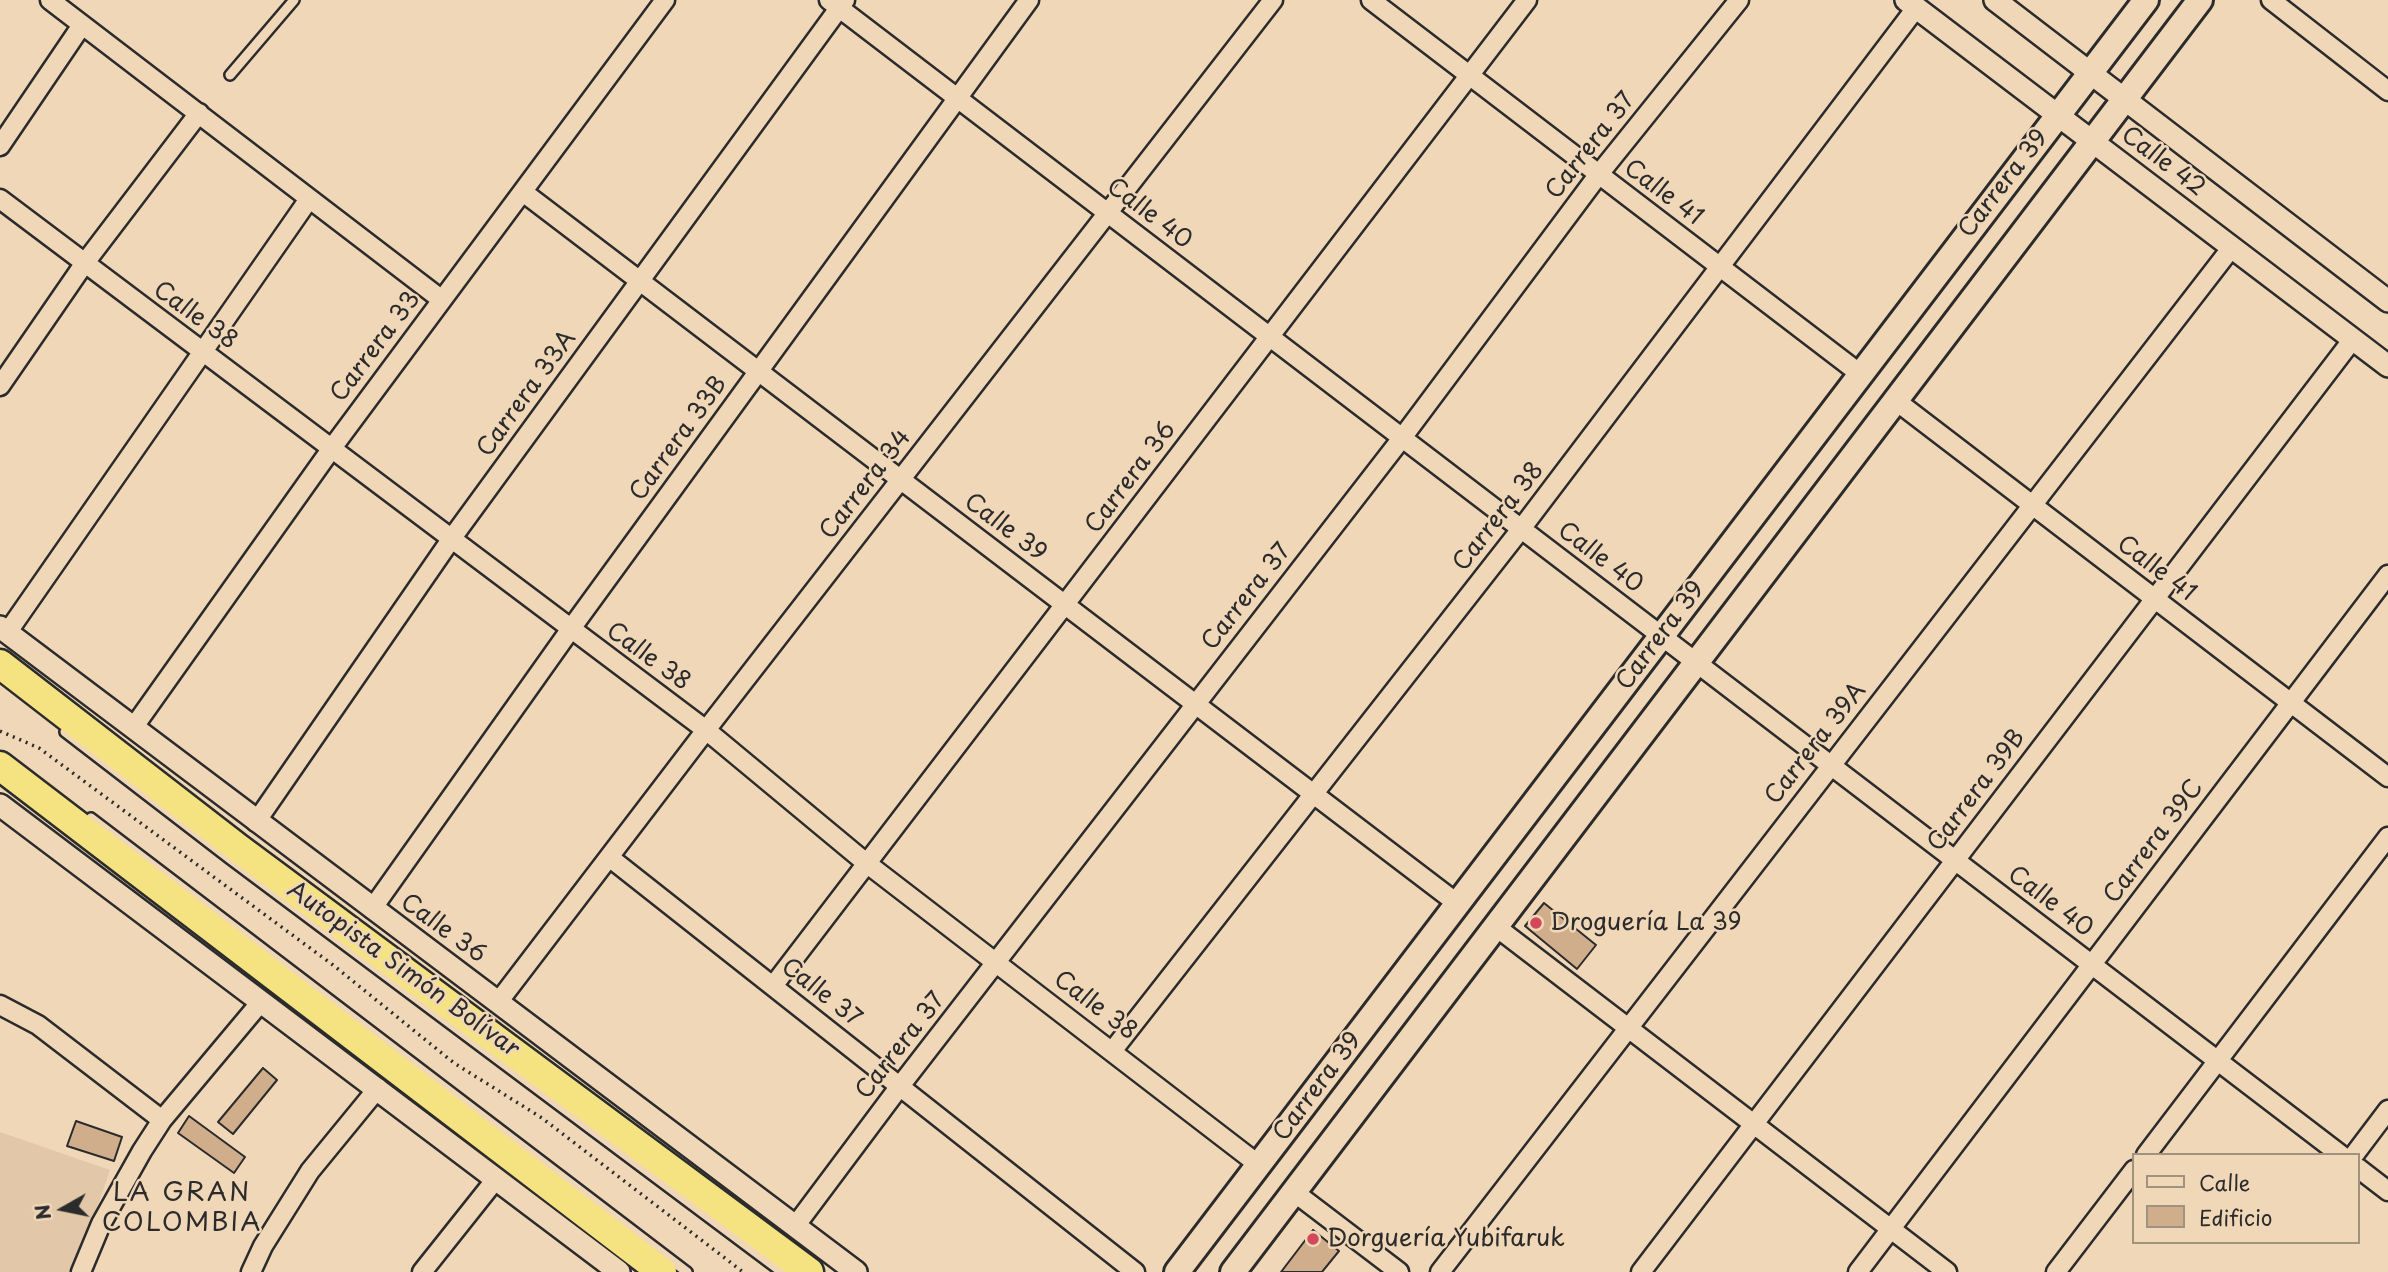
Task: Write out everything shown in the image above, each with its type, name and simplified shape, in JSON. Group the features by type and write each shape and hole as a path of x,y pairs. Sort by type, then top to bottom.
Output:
{"highway":[{"name":"Autopista Simón Bolívar","path":"0,664 249,856 809,1272"},
{"path":"0,766 663,1272"}],"main road":[{"name":"Carrera 39","path":"1177,1272 1859,373 2146,0"},
{"name":"Carrera 39","path":"1233,1272 2200,0"}],"street":[{"path":"50,0 442,300"},
{"name":"Carrera 33","path":"132,728 332,448 665,0"},
{"name":"Carrera 33B","path":"372,909 570,630 1029,0"},
{"name":"Carrera 34","path":"499,1001 1273,0"},
{"name":"Calle 41","path":"1371,0 1859,373"},
{"name":"Carrera 36","path":"773,986 865,862 1527,0"},
{"name":"Carrera 37","path":"796,1225 900,1086 1402,438 1599,174 1739,0"},
{"name":"Calle 42","path":"1995,0 2388,301"},
{"path":"2270,0 2388,91"},
{"name":"Calle 40","path":"838,3 958,99 2338,1153"},
{"name":"Carrera 33A","path":"256,822 452,538 838,3"},
{"name":"Calle 42","path":"1911,4 2388,366"},
{"name":"Carrera 38","path":"1113,1049 1315,795 1521,529 1721,267 1911,4"},
{"path":"0,146 82,25"},
{"path":"0,386 84,264 199,113"},
{"name":"Calle 39","path":"523,192 1458,904"},
{"name":"Calle 38","path":"0,199 706,730 865,862 1113,1049 1259,1165"},
{"path":"4,630 309,199"},
{"name":"Carrera 39A","path":"1440,1272 2232,247"},
{"name":"Carrera 39B","path":"1642,1272 2353,339"},
{"name":"Calle 41","path":"1895,400 2388,777"},
{"name":"Carrera 39C","path":"1858,1272 2388,575"},
{"name":"Calle 36","path":"4,630 856,1272"},
{"path":"1,808 260,1003 378,1088 619,1272"},
{"path":"2148,1153 2388,838"},
{"name":"Calle 37","path":"609,857 1135,1272"},
{"path":"1494,926 1947,1272"},
{"path":"81,1272 117,1193 162,1120 260,1003"},
{"path":"0,1005 38,1025 162,1120"},
{"path":"251,1272 263,1246 310,1171 378,1088"},
{"path":"2356,1153 2388,1110"},
{"path":"2360,1170 2388,1191"},
{"path":"2056,1272 2132,1173"},
{"path":"422,1272 496,1179"},
{"path":"1294,1192 1399,1272"}],"lane":[{"path":"230,75 294,0"},
{"path":"52,722 230,859 782,1272"},
{"path":"77,808 687,1272"}],"path":[{"path":"0,730 39,748 333,965 454,1063 542,1118 743,1272"}],"shaded area":[{"path":"0,1132 110,1170 75,1272 0,1272"}],"building":[{"path":"1544,903 1596,945 1577,969 1525,926"},
{"path":"263,1068 277,1080 233,1134 218,1122"},
{"path":"189,1116 245,1157 234,1173 178,1133"},
{"path":"76,1121 122,1137 114,1161 67,1146"},
{"path":"1313,1230 1339,1251 1322,1272 1281,1272"}],"place":[{"name":"Droguería La 39","path":"1536,923"},
{"name":"Dorguería Yubifaruk","path":"1313,1239"}],"district":[{"name":"LA GRAN COLOMBIA","path":"182,1209"}]}
